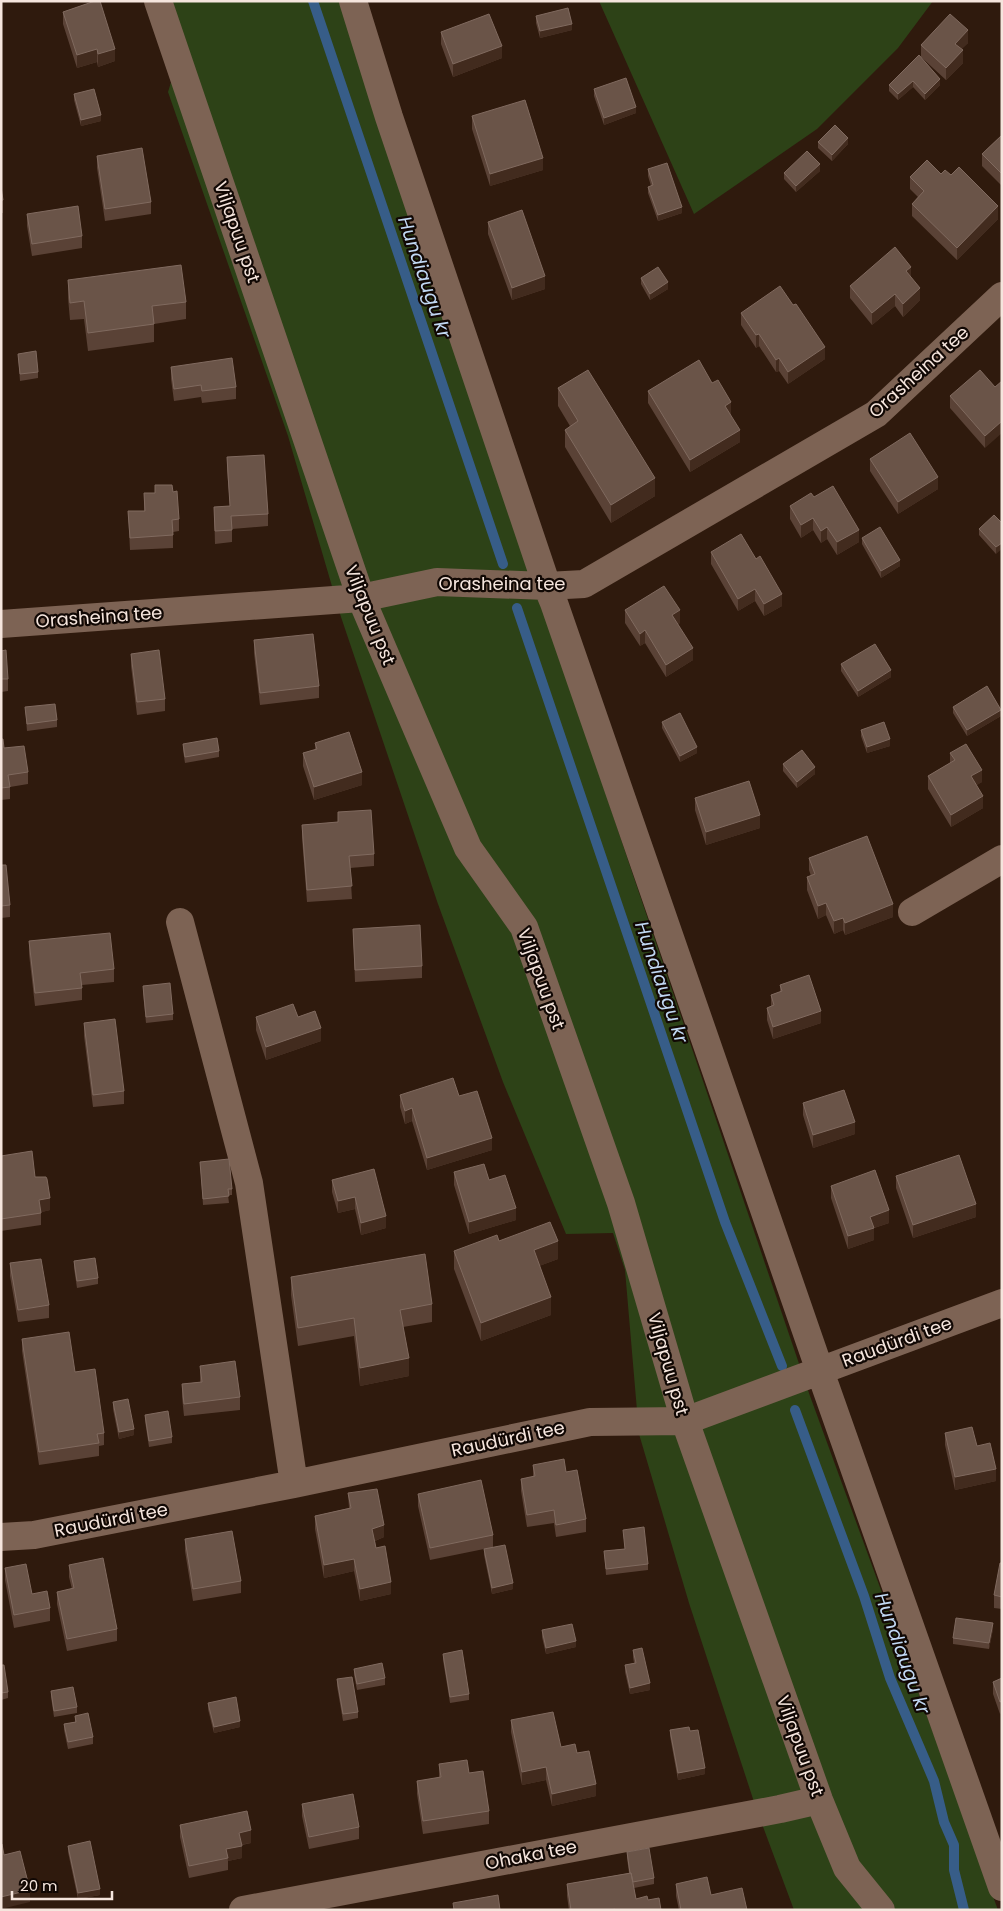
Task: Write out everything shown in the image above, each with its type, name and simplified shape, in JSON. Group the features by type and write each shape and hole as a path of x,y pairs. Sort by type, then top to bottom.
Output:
{"street":[{"name":"Viljapuu pst","path":"158,1 361,598 468,848 524,926 621,1203 685,1421 819,1800 847,1868 881,1910"},
{"path":"353,1 389,117 547,586 1002,1887"},
{"name":"Orasheina tee","path":"1,624 361,598 437,582 547,586 584,584 876,414 1002,296"},
{"path":"912,912 1002,859"},
{"path":"180,922 249,1183 294,1484"},
{"name":"Raudürdi tee","path":"1,1537 34,1535 294,1484 590,1422 685,1421 1002,1303"},
{"name":"Ohaka tee","path":"243,1910 819,1800"}],"green space":[{"path":"167,1 340,1 810,1396 998,1910 794,1910 756,1808 689,1603 639,1434 625,1270 613,1233 566,1234 503,1082 438,904 341,617 288,436 168,92 182,46"},
{"path":"599,1 933,1 898,48 817,129 694,214"}],"building":[{"path":"100,1 115,49 98,54 97,49 77,55 63,12"},
{"path":"568,8 572,24 540,31 536,16"},
{"path":"489,14 502,46 453,64 441,32"},
{"path":"950,14 968,30 955,44 963,50 946,68 921,45"},
{"path":"919,55 940,79 925,94 913,81 898,94 889,85"},
{"path":"626,78 636,107 604,118 594,89"},
{"path":"94,89 101,115 81,120 74,94"},
{"path":"525,100 543,158 490,174 472,116"},
{"path":"835,125 848,138 832,155 818,142"},
{"path":"1002,135 1002,174 982,154"},
{"path":"142,148 151,202 105,209 97,156"},
{"path":"807,151 820,164 796,186 784,173"},
{"path":"927,160 941,174 945,170 951,175 959,167 998,206 957,248 912,204 924,191 910,177"},
{"path":"667,163 682,207 658,215 648,187 653,185 648,169"},
{"path":"78,206 82,236 32,244 27,214"},
{"path":"522,210 545,276 512,288 488,222"},
{"path":"895,247 911,267 906,271 920,288 903,304 895,294 872,313 850,286"},
{"path":"181,265 186,302 152,306 154,324 88,333 84,301 70,303 68,280"},
{"path":"658,267 668,282 650,294 641,278"},
{"path":"780,286 793,305 796,304 825,347 788,372 779,358 776,360 759,334 756,335 741,313"},
{"path":"36,351 38,372 20,374 18,354"},
{"path":"232,358 236,387 202,391 201,385 174,389 171,367"},
{"path":"699,360 712,383 718,380 731,402 725,406 740,430 690,460 648,391"},
{"path":"588,370 655,478 611,505 565,430 578,421 558,388"},
{"path":"980,370 995,387 1002,381 1002,421 985,436 950,396"},
{"path":"910,433 938,477 898,502 870,459"},
{"path":"264,455 268,514 231,516 232,530 215,531 214,507 230,506 227,457"},
{"path":"155,485 172,485 173,492 177,491 179,519 172,520 173,535 130,538 128,511 145,511 144,493 155,493"},
{"path":"833,486 859,530 837,542 827,527 821,531 813,518 801,525 790,506 811,493 814,497"},
{"path":"994,515 1002,523 1002,543 996,547 979,529"},
{"path":"880,527 900,560 881,571 862,538"},
{"path":"741,534 756,559 760,556 782,594 764,604 755,589 738,599 711,552"},
{"path":"664,586 680,610 672,615 693,648 666,665 645,630 640,634 625,610"},
{"path":"313,634 319,686 260,693 254,640"},
{"path":"875,644 891,670 858,691 841,664"},
{"path":"6,650 8,679 1,679 1,651"},
{"path":"159,650 165,699 137,702 131,654"},
{"path":"987,686 1001,710 967,730 953,707"},
{"path":"55,704 57,720 27,724 25,707"},
{"path":"680,713 697,747 680,756 662,722"},
{"path":"884,722 890,739 867,747 861,730"},
{"path":"349,732 362,772 314,787 303,753 317,749 315,743"},
{"path":"217,738 219,751 185,757 183,744"},
{"path":"1,739 3,739 4,748 24,746 28,772 8,775 10,787 1,788"},
{"path":"966,744 982,770 971,776 983,796 951,815 928,776 955,760 950,753"},
{"path":"802,750 815,767 797,782 783,764"},
{"path":"749,781 760,815 706,832 695,798"},
{"path":"371,810 374,854 349,856 352,886 307,890 302,825 338,822 338,812"},
{"path":"867,836 893,904 845,923 843,918 834,921 826,903 818,906 807,877 815,874 809,858"},
{"path":"1,865 6,865 10,905 1,906"},
{"path":"420,925 422,966 355,970 353,929"},
{"path":"110,933 114,969 80,973 82,988 35,993 29,941"},
{"path":"809,975 821,1011 773,1027 767,1008 774,1005 771,995 782,991 780,985"},
{"path":"170,983 173,1014 146,1017 143,986"},
{"path":"293,1004 298,1017 315,1011 321,1028 266,1047 256,1017"},
{"path":"115,1019 124,1091 93,1095 84,1023"},
{"path":"453,1078 459,1096 477,1091 492,1138 427,1158 412,1108 405,1111 400,1095"},
{"path":"844,1090 855,1122 813,1135 803,1103"},
{"path":"32,1151 35,1177 46,1177 50,1198 39,1200 41,1213 1,1219 1,1156"},
{"path":"959,1155 976,1204 913,1225 896,1176"},
{"path":"229,1159 232,1189 228,1189 229,1196 203,1199 200,1162"},
{"path":"484,1164 489,1180 505,1175 516,1208 469,1222 454,1172"},
{"path":"374,1169 386,1216 361,1223 355,1197 338,1201 332,1180"},
{"path":"875,1170 889,1210 870,1217 874,1228 848,1236 831,1186"},
{"path":"550,1222 558,1241 534,1250 551,1297 481,1323 454,1251 497,1235 499,1241"},
{"path":"425,1254 432,1304 400,1310 409,1358 360,1368 354,1318 298,1328 291,1277"},
{"path":"95,1258 98,1278 77,1281 74,1261"},
{"path":"41,1259 49,1305 18,1310 10,1263"},
{"path":"69,1332 75,1372 95,1369 104,1433 97,1434 99,1443 39,1452 22,1339"},
{"path":"235,1361 240,1397 184,1404 182,1384 202,1382 200,1366"},
{"path":"128,1399 134,1429 119,1432 113,1402"},
{"path":"168,1411 172,1437 149,1441 145,1415"},
{"path":"972,1427 977,1446 990,1443 996,1469 955,1477 945,1433"},
{"path":"564,1459 566,1472 577,1470 586,1519 556,1525 554,1510 527,1515 521,1479 535,1476 533,1465"},
{"path":"481,1480 493,1535 430,1548 418,1494"},
{"path":"377,1489 384,1525 372,1529 376,1548 385,1546 391,1582 360,1589 354,1559 324,1565 315,1516 351,1508 348,1493"},
{"path":"644,1527 648,1564 606,1569 604,1551 625,1549 623,1530"},
{"path":"232,1531 241,1581 193,1589 185,1539"},
{"path":"505,1545 513,1583 492,1588 484,1549"},
{"path":"103,1558 117,1629 67,1639 57,1592 74,1588 69,1565"},
{"path":"1000,1563 1002,1563 1002,1597 994,1595"},
{"path":"26,1564 32,1594 47,1591 50,1608 14,1615 5,1568"},
{"path":"956,1618 993,1623 989,1643 953,1638"},
{"path":"572,1624 576,1641 546,1648 542,1630"},
{"path":"642,1648 650,1683 630,1688 625,1665 636,1663 633,1650"},
{"path":"462,1650 469,1694 450,1697 443,1654"},
{"path":"382,1663 385,1678 357,1684 354,1669"},
{"path":"1,1665 4,1665 8,1692 1,1693"},
{"path":"352,1677 358,1712 343,1714 337,1679"},
{"path":"1002,1678 1002,1701 1000,1702 993,1682"},
{"path":"73,1687 77,1707 54,1711 51,1691"},
{"path":"236,1697 240,1721 214,1727 208,1703"},
{"path":"553,1712 561,1747 575,1744 577,1753 589,1751 596,1784 552,1794 546,1767 522,1772 511,1720"},
{"path":"88,1713 93,1737 68,1742 64,1724 76,1722 75,1716"},
{"path":"689,1727 690,1731 698,1730 705,1768 678,1773 670,1730"},
{"path":"467,1760 469,1773 483,1771 489,1811 423,1821 417,1781 441,1777 439,1764"},
{"path":"353,1794 359,1827 309,1837 302,1804"},
{"path":"247,1811 251,1830 239,1833 242,1846 226,1849 228,1858 189,1866 180,1825"},
{"path":"90,1841 100,1889 78,1893 68,1846"},
{"path":"1,1844 4,1855 20,1851 30,1890 1,1897"},
{"path":"649,1848 654,1878 633,1882 627,1852"},
{"path":"631,1873 636,1899 647,1896 648,1900 659,1898 661,1910 571,1910 567,1884"},
{"path":"707,1877 711,1895 742,1888 747,1910 681,1910 676,1884"},
{"path":"498,1895 500,1910 454,1910 453,1903"}],"waterway":[{"name":"Hundiaugu kr","path":"313,1 503,564"},
{"name":"Hundiaugu kr","path":"517,608 725,1222 782,1366"},
{"name":"Hundiaugu kr","path":"795,1410 864,1596 890,1678 934,1781 944,1822 954,1845 954,1870 964,1910"}]}
